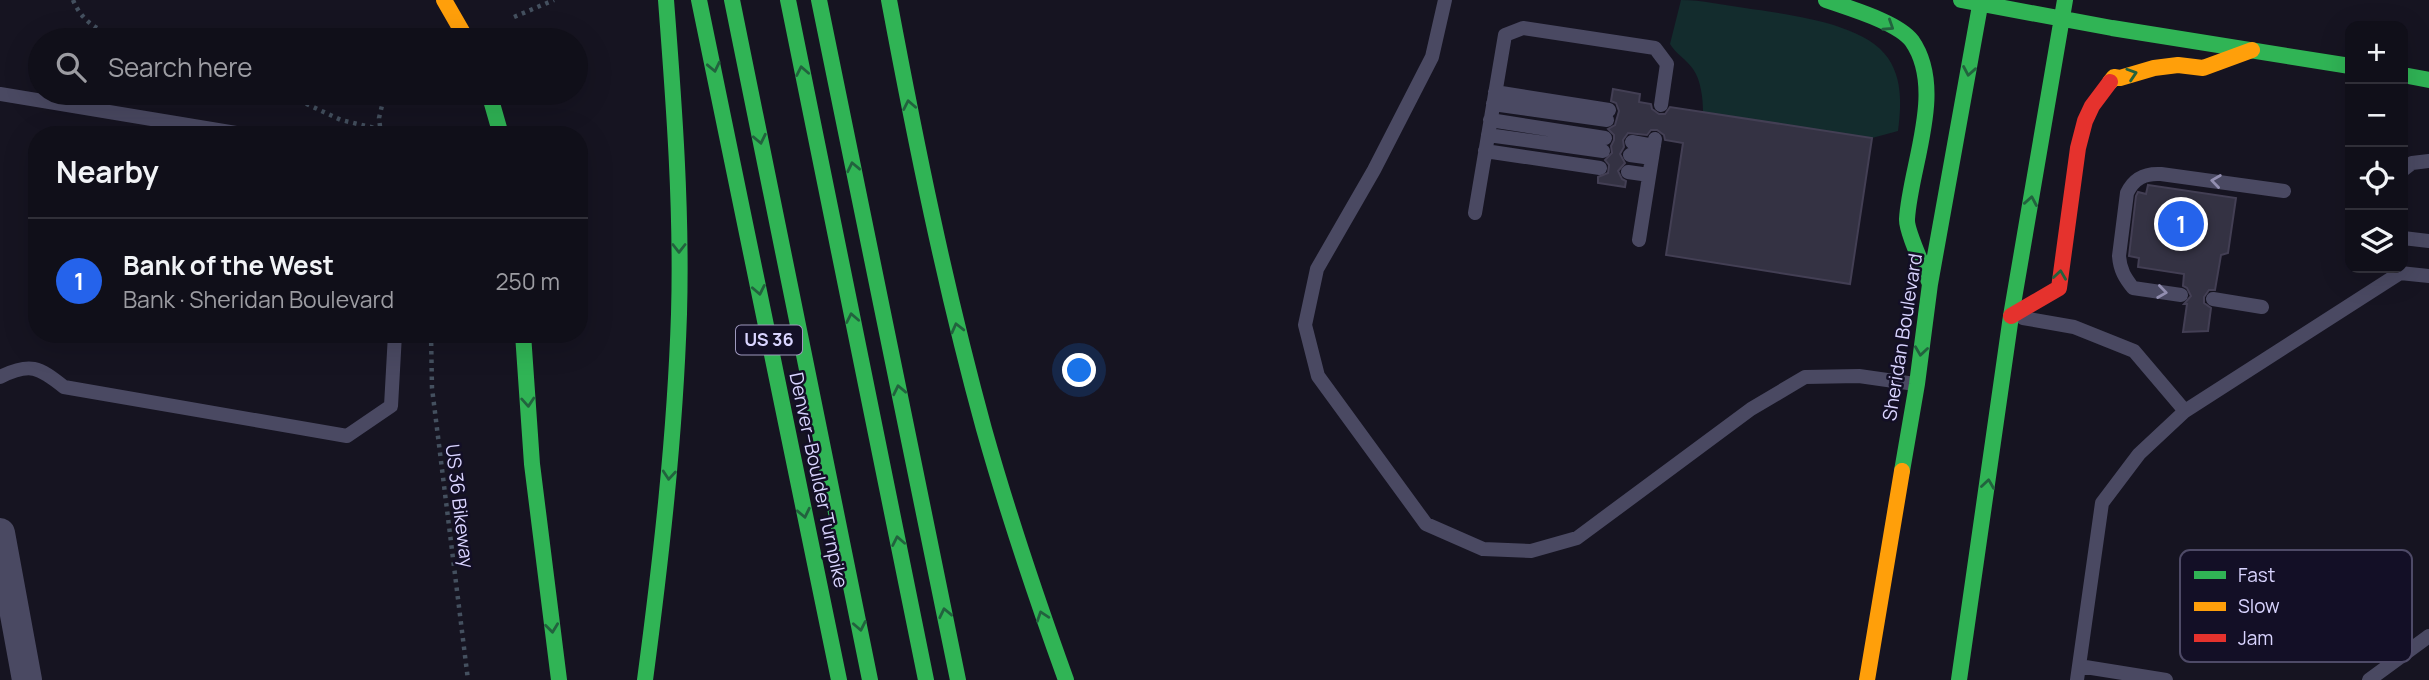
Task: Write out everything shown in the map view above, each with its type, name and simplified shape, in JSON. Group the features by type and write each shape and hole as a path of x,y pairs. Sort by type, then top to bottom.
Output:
{"main road":[{"path":"444,0 460,28"},
{"path":"645,680 666,510 679,313 679,180 666,0"},
{"name":"Denver–Boulder Turnpike","path":"699,0 839,680"},
{"path":"732,0 870,680"},
{"path":"788,0 926,680"},
{"path":"819,0 958,680"},
{"path":"889,0 933,221 969,378 1013,530 1066,680"},
{"path":"1826,0 1881,20 1911,40 1921,62 1926,88 1924,122 1906,222 1930,284"},
{"path":"1961,0 2345,65"},
{"path":"1959,680 2011,316 2065,0"},
{"name":"Sheridan Boulevard","path":"1867,680 1917,384 1930,284 1981,2"},
{"path":"2011,316 2059,288 2078,148 2085,121 2092,106 2115,77 2178,65 2203,68 2252,50"},
{"path":"2408,76 2429,80"},
{"path":"492,105 498,126"},
{"path":"524,343 532,464 559,680"}],"street":[{"path":"0,533 27,680"}],"lane":[{"path":"1445,0 1432,57 1374,170 1317,269 1305,325 1318,376 1426,524 1483,549 1531,551 1577,538 1751,409 1805,377 1859,376 1917,384"},
{"path":"1475,214 1505,35 1524,28 1655,48 1667,64 1661,105"},
{"path":"0,94 28,99"},
{"path":"1494,98 1608,115"},
{"path":"67,105 194,126"},
{"path":"1489,127 1604,144"},
{"path":"1631,149 1654,148 1639,240"},
{"path":"1485,151 1600,168"},
{"path":"2408,166 2429,161"},
{"path":"1628,172 1649,175"},
{"path":"2181,295 2133,288 2119,266 2127,193 2131,184 2142,176 2161,174 2284,191"},
{"path":"2408,239 2429,241"},
{"path":"2166,680 2078,673 2102,503 2139,454 2185,411 2400,273 2429,276"},
{"path":"2213,299 2262,307"},
{"path":"2011,316 2074,327 2134,351 2185,411"},
{"path":"0,377 28,368 42,369 64,387 347,436 391,406 395,343"},
{"path":"2412,648 2429,636"},
{"path":"2369,680 2394,662"}],"path":[{"path":"73,0 81,17 98,28"},
{"path":"514,17 554,0"},
{"path":"309,105 360,126"},
{"path":"380,126 381,105"},
{"name":"US 36 Bikeway","path":"431,343 433,402 468,680"}],"green space":[{"path":"1681,0 1801,17 1861,36 1877,46 1893,66 1899,84 1898,131 1872,138 1703,112 1696,73 1670,44"}],"building":[{"path":"1613,89 1640,94 1639,102 1651,104 1652,109 1659,114 1665,114 1670,107 1872,138 1850,284 1666,255 1683,143 1665,140 1664,135 1657,130 1651,130 1647,135 1628,133 1623,140 1624,147 1620,154 1625,163 1618,171 1626,181 1625,187 1598,183 1598,177 1608,173 1609,165 1605,160 1612,153 1614,135 1608,129 1615,125 1619,111 1616,103 1611,101"},
{"path":"2148,185 2236,198 2228,253 2221,255 2215,290 2209,290 2204,297 2204,303 2211,308 2208,331 2183,332 2187,304 2184,304 2191,296 2183,286 2184,274 2138,267 2139,258 2129,256 2136,196 2138,192 2146,194"}],"traffic: fast":[{"path":"645,680 666,498 679,314 678,196 666,0"},
{"path":"699,0 839,680"},
{"path":"732,0 870,680"},
{"path":"788,0 926,680"},
{"path":"819,0 958,680"},
{"path":"889,0 932,215 970,376 1013,524 1066,680"},
{"path":"1826,0 1872,16 1896,28 1912,41 1922,61 1926,105 1909,198 1907,225 1930,284"},
{"path":"1961,0 2112,28 2345,65"},
{"path":"1902,471 1930,284 1981,0"},
{"path":"1959,680 2011,316 2065,0"},
{"path":"2408,76 2429,80"},
{"path":"492,105 498,126"},
{"path":"524,343 532,464 559,680"}],"traffic: slow":[{"path":"444,0 460,28"},
{"path":"2110,82 2114,77 2120,78 2154,68 2178,65 2203,68 2252,50"},
{"path":"1867,680 1902,471"}],"traffic: jam":[{"path":"2011,316 2059,288 2078,148 2092,106 2110,82"}],"place":[{"name":"Bank of the West","path":"2181,224"}]}
